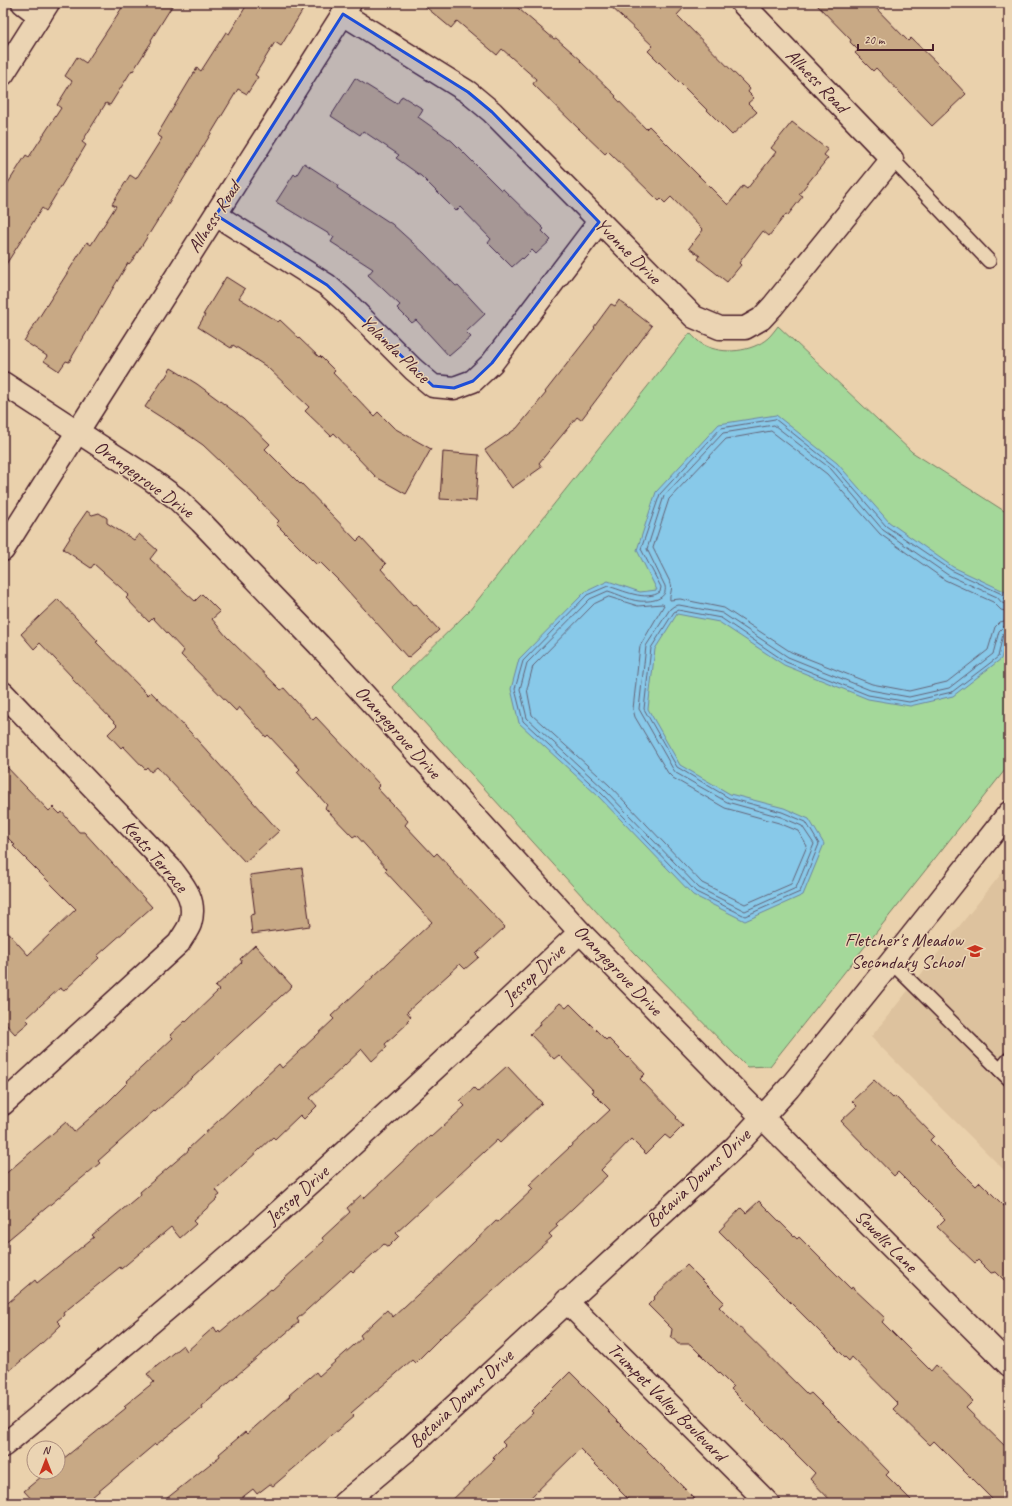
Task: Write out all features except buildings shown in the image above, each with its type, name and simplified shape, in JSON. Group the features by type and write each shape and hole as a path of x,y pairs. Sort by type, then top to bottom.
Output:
{"street":[{"path":"3,74 44,10 23,3"},
{"name":"Allness Road","path":"742,3 892,159"},
{"name":"Allness Road","path":"78,431 347,9"},
{"name":"Yvonne Drive","path":"347,9 468,92 492,112 694,317 720,328 744,328 761,319 892,159"},
{"name":"Yolanda Place","path":"216,215 327,285 413,369 433,386 454,388 473,380 492,363 599,222"},
{"name":"Orangegrove Drive","path":"3,383 154,482 176,498 201,522 318,645 580,932 763,1117"},
{"path":"3,550 78,431"},
{"name":"Keats Terrace","path":"3,693 172,870 188,891 192,908 190,924 179,943 5,1099"},
{"name":"Botavia Downs Drive","path":"344,1503 406,1451 566,1301 736,1146 789,1088 1009,813"},
{"name":"Jessop Drive","path":"3,1446 184,1295 264,1225 580,932"},
{"name":"Sewells Lane","path":"763,1117 1009,1365"},
{"name":"Trumpet Valley Boulevard","path":"566,1301 768,1503"}],"lane":[{"path":"892,159 989,261"},
{"path":"891,962 1005,1074 1009,1059"}],"highlighted area":[{"path":"343,14 468,92 492,112 599,222 492,363 473,381 454,388 433,386 327,285 216,215"}],"shaded area":[{"name":"Fletcher's Meadow Secondary School","path":"1009,864 1009,1175 871,1037"}],"green space":[{"path":"778,326 912,452 1009,514 1009,765 770,1066 747,1067 634,953 392,687 469,611 690,333 704,345 728,351 746,349 761,343 768,338"}],"water":[{"path":"776,415 837,463 889,522 953,567 1006,592 1009,607 1009,627 1001,659 953,696 910,706 868,699 784,665 719,622 677,614 655,649 648,709 680,765 730,794 784,808 809,819 824,844 803,895 745,921 693,895 598,796 519,723 511,689 519,659 585,592 608,581 640,592 657,590 637,550 656,492 719,424"}],"place":[{"name":"Fletcher's Meadow Secondary School","path":"975,951"}]}
